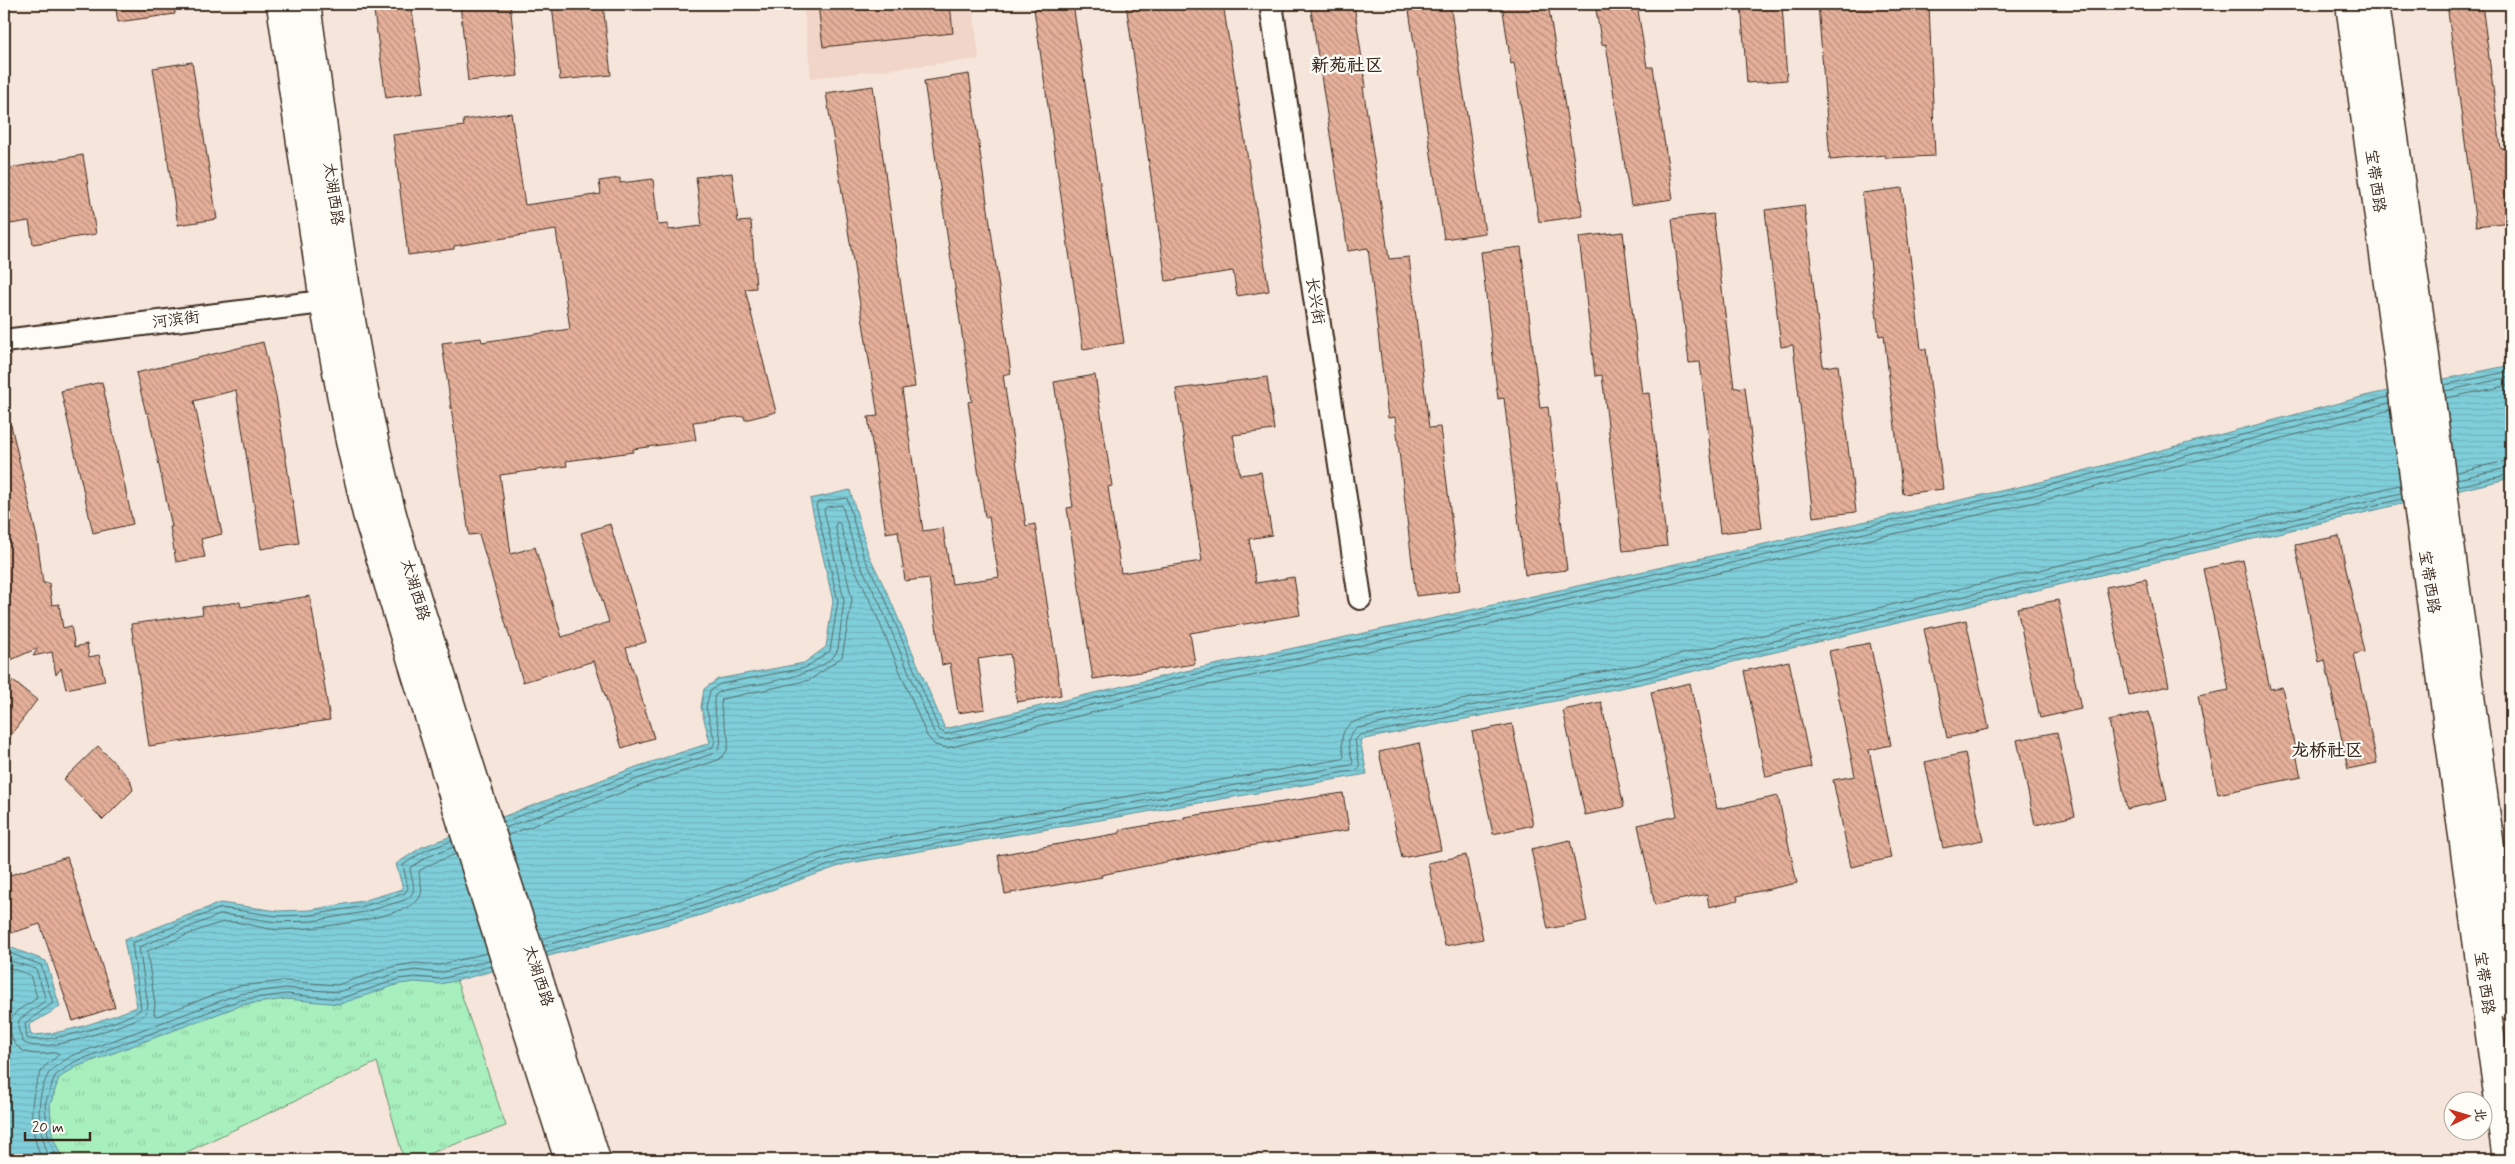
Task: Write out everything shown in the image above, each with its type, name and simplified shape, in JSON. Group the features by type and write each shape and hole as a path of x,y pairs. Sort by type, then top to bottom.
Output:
{"main road":[{"name":"太湖西路","path":"281,4 336,301 364,387 391,508 475,823 525,977 596,1160"},
{"name":"太湖西路","path":"306,4 336,301"},
{"name":"宝带西路","path":"2350,4 2400,376 2431,511 2511,1006"},
{"name":"宝带西路","path":"2374,4 2427,370 2431,511 2444,684 2507,1160"},
{"name":"太湖西路","path":"525,977 569,1160"}],"street":[{"name":"长兴街","path":"1271,4 1360,598"},
{"name":"河滨街","path":"4,341 336,301"}],"shaded area":[{"path":"803,4 973,4 979,59 811,78"}],"green space":[{"path":"446,949 506,1126 411,1160 404,1160 377,1062 170,1160 4,1160 4,1095 142,1025"}],"water":[{"path":"2511,365 2511,478 1640,684 1360,740 1367,774 845,864 698,916 440,984 415,982 399,984 340,1004 286,999 242,1005 76,1067 59,1078 50,1105 52,1135 63,1160 4,1160 4,945 46,961 60,1007 29,1025 31,1035 85,1026 137,1007 124,940 220,903 278,911 310,910 362,901 403,889 396,864 422,847 636,767 710,743 701,707 704,689 718,679 804,663 826,647 833,601 810,499 850,490 868,553 890,599 945,729 1181,672 1435,618 2045,481 2369,395"}],"building":[{"path":"115,4 174,4 175,14 118,22"},
{"path":"373,4 411,4 424,92 386,98"},
{"path":"460,4 510,4 518,76 468,81"},
{"path":"552,4 603,4 611,75 560,80"},
{"path":"818,4 950,4 953,33 823,47"},
{"path":"1073,4 1124,343 1083,349 1034,9"},
{"path":"1126,4 1223,4 1269,291 1237,296 1233,271 1166,281"},
{"path":"1310,4 1354,4 1366,87 1363,87 1389,259 1409,257 1429,428 1440,427 1460,591 1416,596 1395,417 1388,418 1368,248 1348,251"},
{"path":"1408,4 1450,4 1485,233 1444,239"},
{"path":"1502,4 1548,4 1583,216 1539,222 1514,63 1511,64"},
{"path":"1595,4 1637,4 1647,67 1653,67 1673,199 1631,205 1606,44 1602,45"},
{"path":"1741,4 1782,4 1787,80 1747,83"},
{"path":"1818,4 1929,4 1935,156 1886,158 1885,155 1830,160"},
{"path":"2447,4 2482,4 2501,149 2511,148 2511,222 2476,226"},
{"path":"192,62 217,219 178,225 153,68"},
{"path":"969,74 1011,373 1003,375 1026,526 1035,524 1061,695 1017,702 1010,654 978,659 985,709 958,713 950,663 942,665 929,578 905,581 898,531 886,533 868,417 878,416 826,93 873,86 915,387 902,389 923,531 943,528 952,584 999,577 989,517 985,517 968,402 972,401 924,81"},
{"path":"511,113 525,205 601,194 599,181 620,178 620,183 653,179 658,225 668,224 669,230 702,226 696,177 732,173 738,222 751,221 756,288 745,289 776,412 745,420 744,416 693,422 696,440 633,449 633,452 566,461 567,466 500,475 511,554 535,547 562,637 609,622 581,533 610,524 646,642 626,648 654,738 622,748 594,661 523,682 479,534 469,535 442,343 481,338 482,342 570,329 556,230 454,246 454,249 408,255 393,135 464,126 463,120"},
{"path":"83,155 96,234 33,244 29,221 4,225 4,169"},
{"path":"1902,188 1921,349 1926,349 1943,489 1903,494 1884,335 1879,336 1862,193"},
{"path":"1804,205 1823,367 1838,365 1856,512 1813,517 1793,345 1781,347 1765,210"},
{"path":"1713,214 1734,388 1745,387 1762,528 1720,533 1700,362 1689,363 1672,219"},
{"path":"1623,232 1642,394 1649,393 1667,546 1623,551 1602,375 1595,376 1579,237"},
{"path":"1521,247 1540,408 1548,407 1567,570 1525,575 1504,398 1498,399 1481,252"},
{"path":"263,342 276,396 299,543 261,549 236,390 194,401 222,534 201,539 205,557 176,562 170,527 172,527 148,413 146,413 136,373"},
{"path":"1095,375 1112,486 1108,487 1121,573 1202,561 1176,389 1267,377 1274,430 1233,435 1240,475 1261,472 1272,535 1249,539 1256,583 1294,577 1300,615 1190,633 1195,664 1093,679 1067,508 1073,507 1054,382"},
{"path":"102,382 133,524 93,533 61,391"},
{"path":"4,425 11,425 37,538 43,583 49,583 52,605 59,604 63,628 71,626 75,647 87,644 89,657 99,655 105,681 66,689 61,668 56,675 52,652 33,656 38,648 4,663"},
{"path":"2339,536 2364,652 2354,654 2377,763 2348,769 2325,660 2319,662 2295,545"},
{"path":"2243,560 2270,689 2282,687 2301,777 2218,794 2198,696 2229,690 2203,569"},
{"path":"2146,579 2169,686 2129,695 2106,587"},
{"path":"310,596 330,720 149,746 131,624 203,614 202,607 240,602 241,607"},
{"path":"2058,600 2081,709 2040,718 2017,608"},
{"path":"1966,620 1989,729 1947,738 1924,629"},
{"path":"1870,643 1891,745 1869,750 1891,858 1851,867 1833,780 1855,776 1829,651"},
{"path":"1789,661 1811,767 1766,777 1744,671"},
{"path":"13,681 37,700 4,744 4,694"},
{"path":"1690,683 1717,809 1778,796 1797,883 1737,896 1738,900 1709,907 1707,894 1655,905 1638,825 1677,816 1651,692"},
{"path":"1601,702 1624,807 1585,815 1563,710"},
{"path":"2149,712 2167,800 2127,809 2109,721"},
{"path":"1512,724 1533,825 1493,834 1472,732"},
{"path":"2057,732 2075,816 2035,825 2017,740"},
{"path":"1419,743 1441,850 1402,858 1379,752"},
{"path":"98,746 130,779 133,790 103,820 64,779"},
{"path":"1965,753 1983,840 1943,848 1925,762"},
{"path":"1343,793 1349,830 1225,850 1101,875 1102,877 1005,894 998,855 1120,833 1120,830 1184,819 1184,817"},
{"path":"1570,840 1587,921 1548,929 1531,849"},
{"path":"1466,855 1483,939 1445,946 1428,863"},
{"path":"67,857 115,1007 73,1021 40,924 8,934 4,921 4,877"}],"district":[{"name":"新苑社区","path":"1347,66"},
{"name":"龙桥社区","path":"2327,751"}]}
